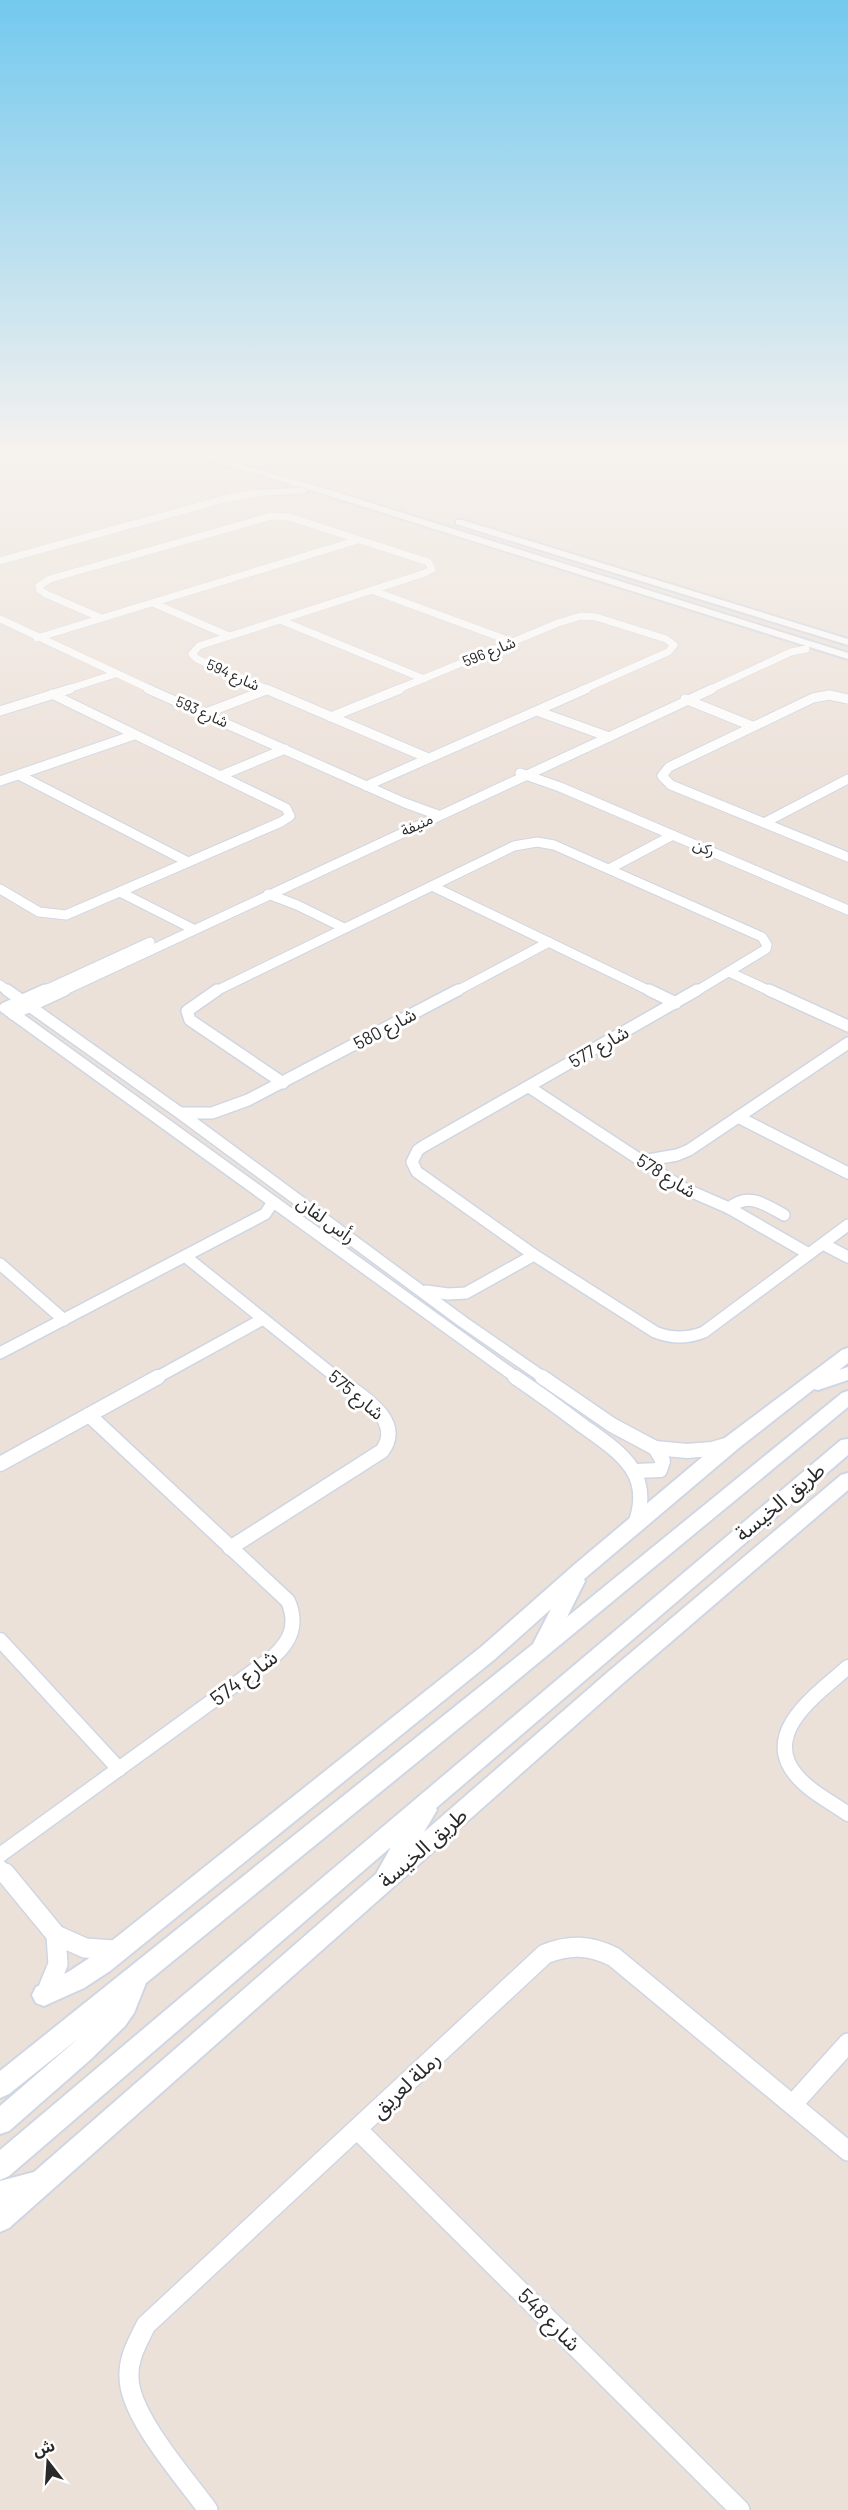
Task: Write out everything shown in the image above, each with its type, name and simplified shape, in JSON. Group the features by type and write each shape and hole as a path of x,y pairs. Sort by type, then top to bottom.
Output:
{"main road":[{"path":"555,571 848,663"},
{"path":"578,571 848,656"},
{"path":"618,571 848,642"},
{"path":"718,615 720,620 727,624"},
{"path":"44,1995 76,1980 119,1949 488,1653 581,1570 733,1442 848,1354"},
{"path":"803,1389 848,1373"},
{"name":"طريق الخيسة","path":"0,2086 539,1651 848,1397"},
{"name":"طريق الخيسة","path":"0,2167 845,1449"},
{"name":"طريق الخيسة","path":"0,2219 615,1678 848,1480"},
{"path":"539,1651 581,1570"},
{"path":"377,1888 434,1797"},
{"path":"0,2122 81,2052 116,2018 125,2005 137,1975"},
{"path":"0,2194 42,2182"}],"street":[{"name":"شارع 594","path":"77,571 50,579 39,586 40,590 101,618"},
{"path":"37,638 257,571"},
{"name":"شارع 594","path":"427,571 374,591 229,636 196,648 192,656 266,690 428,758"},
{"path":"374,591 513,642"},
{"path":"153,603 229,636"},
{"name":"شارع 596","path":"331,717 572,618 587,616 666,639 674,645 668,652 366,786"},
{"name":"شارع 593","path":"0,619 115,674 405,803 409,808 430,815"},
{"path":"280,620 424,679"},
{"name":"منيفة","path":"682,700 785,650 788,646 786,642"},
{"name":"منيفة","path":"6,1009 25,1004 682,700 793,651 806,649"},
{"path":"0,711 115,674"},
{"name":"شارع 594","path":"206,713 266,690"},
{"path":"0,888 38,913 54,916 71,913 281,822 290,816 286,808 52,694"},
{"path":"848,699 829,695 813,698 669,767 662,776 671,785 848,857"},
{"path":"682,700 752,726"},
{"path":"537,711 603,736"},
{"path":"0,781 134,735"},
{"path":"220,776 285,749"},
{"name":"ركن","path":"525,772 848,910"},
{"path":"19,775 188,862"},
{"path":"764,824 848,779"},
{"name":"منيفة","path":"186,929 278,890 430,815"},
{"path":"609,869 673,835"},
{"name":"شارع 577","path":"283,1083 190,1020 188,1011 207,995 514,846 529,843 554,845 750,930 766,941 766,949 676,1003 424,1146 414,1156 412,1162 417,1172 534,1255 655,1332 677,1338 704,1332 848,1225"},
{"path":"432,886 676,1003"},
{"path":"278,890 294,899 297,904"},
{"path":"120,891 160,914 162,919 186,929"},
{"path":"268,894 297,904 344,928"},
{"path":"836,904 848,897"},
{"name":"شارع 580","path":"180,1113 203,1115 220,1113 283,1083 549,942"},
{"path":"729,972 848,1026"},
{"name":"رأس لفان","path":"0,985 180,1113 463,1322 612,1425 655,1448 700,1451 733,1442"},
{"name":"رأس لفان","path":"6,1009 614,1448 636,1471"},
{"path":"642,1161 689,1150 848,1043"},
{"name":"شارع 578","path":"529,1087 683,1188 729,1208 809,1254"},
{"path":"214,1138 213,1125 220,1113"},
{"path":"738,1117 848,1173"},
{"path":"729,1208 737,1200 751,1198 784,1215"},
{"path":"0,1353 266,1214 273,1202"},
{"path":"266,1214 292,1216"},
{"path":"823,1244 848,1257"},
{"path":"422,1290 439,1294 466,1293 534,1255"},
{"name":"شارع 575","path":"186,1257 386,1418 390,1424 391,1438 375,1456 230,1548"},
{"path":"0,1264 64,1320"},
{"path":"463,1322 461,1307 466,1293"},
{"path":"0,1464 262,1319"},
{"name":"شارع 574","path":"0,1855 273,1657 290,1640 295,1620 288,1600 89,1414"},
{"path":"635,1524 639,1516 642,1497 636,1471 660,1470 663,1461 655,1448"},
{"path":"0,1640 119,1769"},
{"path":"848,1667 794,1718 784,1734 783,1744 784,1754 795,1774 848,1814"},
{"path":"0,1867 56,1935 85,1948 119,1949"},
{"path":"44,1995 52,1983 59,1959 56,1935"},
{"name":"رملة لعريق","path":"208,2510 136,2412 129,2391 129,2368 134,2346 146,2325 545,1954 558,1948 572,1946 601,1950 614,1957 848,2151"},
{"path":"793,2104 848,2043"},
{"name":"شارع 548","path":"358,2130 740,2510"}]}
